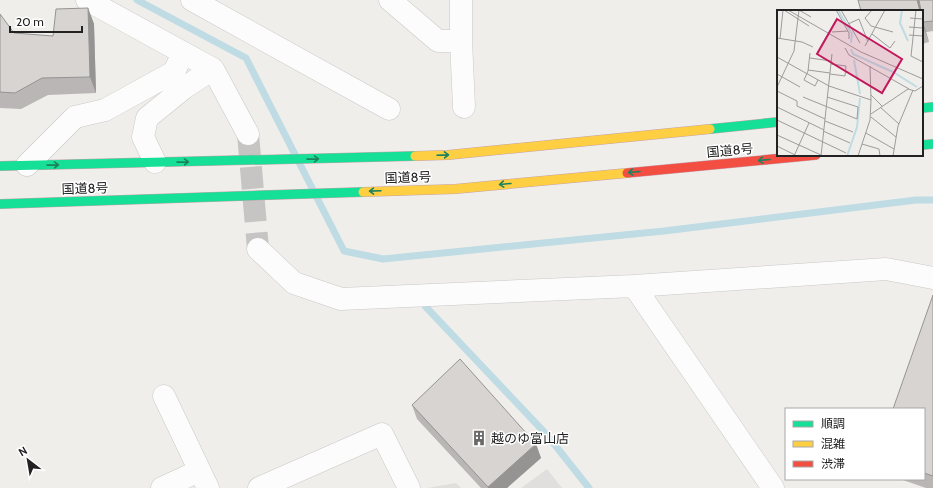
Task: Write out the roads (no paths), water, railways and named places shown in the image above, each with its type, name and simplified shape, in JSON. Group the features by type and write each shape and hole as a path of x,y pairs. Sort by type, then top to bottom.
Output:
{"highway":[{"path":"923,108 933,106"},
{"name":"国道8号","path":"0,166 448,155 777,122"},
{"path":"923,145 933,144"},
{"name":"国道8号","path":"0,204 455,189 805,156"}],"street":[{"path":"87,0 213,69 248,134"},
{"path":"192,0 389,109"},
{"path":"390,0 438,41 461,42"},
{"path":"461,0 464,107"},
{"path":"27,165 75,117 105,110 174,72 183,53"},
{"path":"155,162 143,137 147,118 184,88 213,69"},
{"path":"258,249 294,283 342,298 634,286 886,269 933,278"},
{"path":"634,286 773,488"},
{"path":"162,488 203,479 164,396"},
{"path":"259,488 382,434 409,488"}],"waterway":[{"path":"137,0 246,58 344,251 383,259 664,231 916,200 933,200"},
{"path":"425,306 547,435 589,488"}],"tunnel":[{"path":"248,134 258,249"}],"place":[{"name":"越のゆ富山店","path":"479,438"}]}
